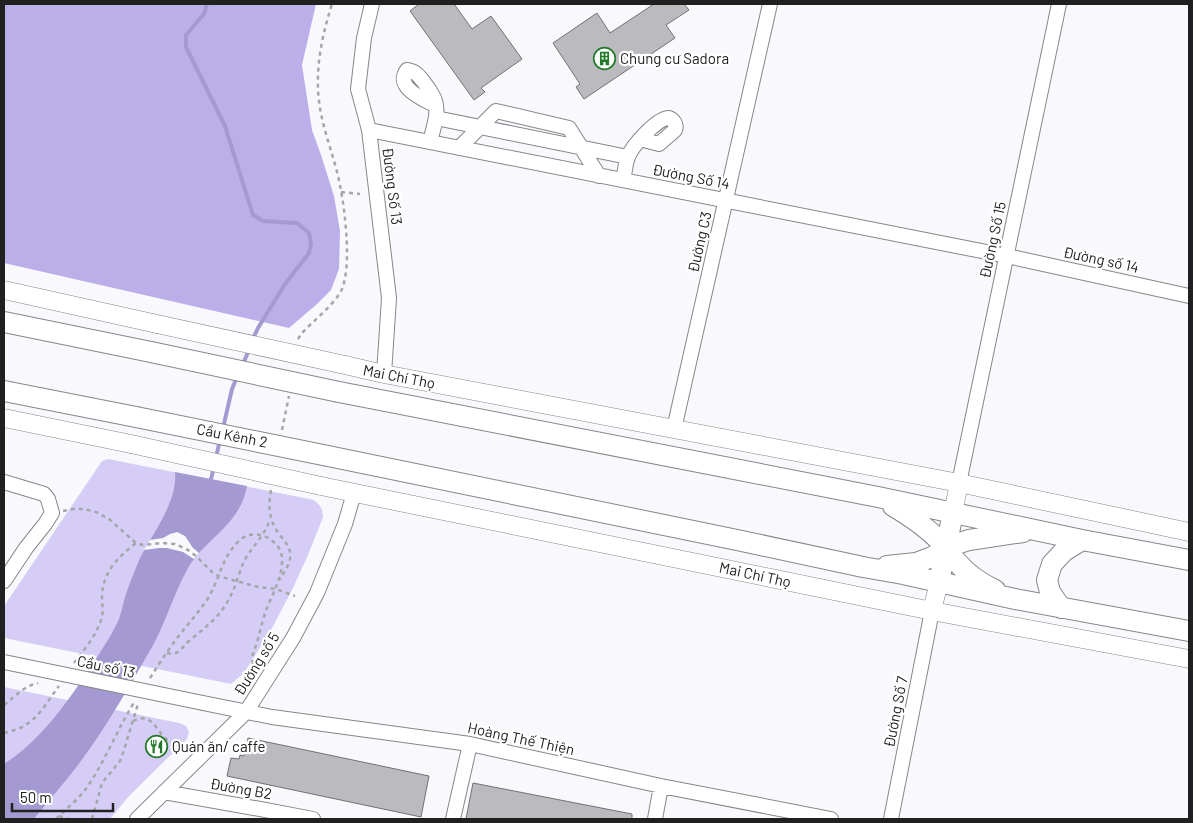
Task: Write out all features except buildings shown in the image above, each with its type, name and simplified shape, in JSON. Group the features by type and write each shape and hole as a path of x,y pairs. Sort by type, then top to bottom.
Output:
{"highway":[{"name":"Mai Chí Thọ","path":"4,322 340,392 1189,560"},
{"name":"Cầu Kênh 2","path":"4,391 328,456"},
{"name":"Mai Chí Thọ","path":"328,456 902,574 1015,600 1189,631"},
{"path":"878,497 904,512 936,537 957,563 976,579 1015,600"},
{"path":"939,582 953,514"},
{"path":"863,567 916,563 969,540 1036,530"},
{"path":"1061,608 1050,592 1047,580 1052,564 1064,552 1082,540"}],"main road":[{"name":"Mai Chí Thọ","path":"4,290 384,374 959,483 1189,532"},
{"name":"Cầu Kênh 2","path":"4,418 321,486"},
{"path":"953,514 959,483"},
{"name":"Mai Chí Thọ","path":"321,486 932,611 1189,659"},
{"path":"932,611 939,582"}],"street":[{"name":"Đường Số 13","path":"372,4 364,38 358,89 369,130 389,298 384,374"},
{"name":"Đường C3","path":"674,429 770,4"},
{"name":"Đường Số 15","path":"959,483 1059,4"},
{"path":"459,148 496,111 569,128 599,176"},
{"path":"430,142 436,112 480,127 628,156"},
{"name":"Đường Số 14","path":"369,130 1006,256"},
{"path":"623,180 628,156 640,139"},
{"name":"Đường số 14","path":"1006,256 1189,296"},
{"path":"4,482 44,494 48,499 52,513 4,581"},
{"name":"Đường số 5","path":"137,819 246,712 293,638 317,593 345,524 354,492"},
{"name":"Đường Số 7","path":"891,819 932,611"},
{"name":"Cầu số 13","path":"4,662 203,703"},
{"name":"Hoàng Thế Thiện","path":"203,703 272,717 470,744 661,786 831,819"},
{"path":"453,819 470,744"},
{"path":"655,819 661,786"},
{"name":"Đường B2","path":"164,792 313,819"},
{"path":"250,819 260,808"}],"path":[{"path":"295,346 301,334 327,308 342,289 347,256 341,192 319,101 319,59 326,22 332,4"},
{"path":"341,192 360,194"},
{"path":"282,431 289,394"},
{"path":"252,665 252,653 258,642 262,622 269,603 290,561 290,554 285,541 277,532 271,518 272,484"},
{"path":"52,513 73,509 96,512 109,519 136,542 143,545 162,542 182,546 218,576 258,587 276,589 294,596"},
{"path":"167,653 173,655 177,653 186,643 210,625 227,603 244,563 263,535 271,518"},
{"path":"151,678 167,653 208,599 227,556 241,539 250,534 263,535 275,543 282,555 280,580"},
{"path":"71,668 99,627 102,617 104,581 109,570 136,542"},
{"path":"4,705 28,686 45,683"},
{"path":"4,733 17,729 35,718 60,684 51,683"},
{"path":"58,818 80,797 89,785 140,694"},
{"path":"92,819 102,783 120,761 138,703"},
{"path":"133,721 140,718 150,720 167,740 182,748"},
{"path":"58,818 68,819"}],"shaded area":[{"path":"4,4 316,4 302,65 312,130 334,196 340,231 339,269 331,290 289,328 4,263"},
{"path":"108,459 314,500 321,507 323,517 292,590 271,630 244,673 231,684 4,638 4,606 102,461"},
{"path":"175,472 247,486 238,511 188,568 152,647 86,755 34,819 4,819 4,764 41,733 62,708 109,638 119,619 140,558 169,505 175,483"},
{"path":"4,687 179,723 186,726 189,732 187,739 129,796 110,819 4,819"}],"pier":[{"path":"177,532 185,536 199,553 194,559 183,552 167,548 144,550 150,540 163,538"}],"waterway":[{"path":"207,4 204,14 186,35 186,47 225,126 253,215 263,221 297,223 309,233 311,243 309,253 285,284 252,341"},
{"path":"242,366 249,350"},
{"path":"223,428 232,389 237,377"},
{"path":"216,457 220,440"},
{"path":"211,479 214,467"}],"place":[{"name":"Chung cư Sadora","path":"604,59"},
{"name":"Quán ăn/ caffe","path":"156,747"}]}
